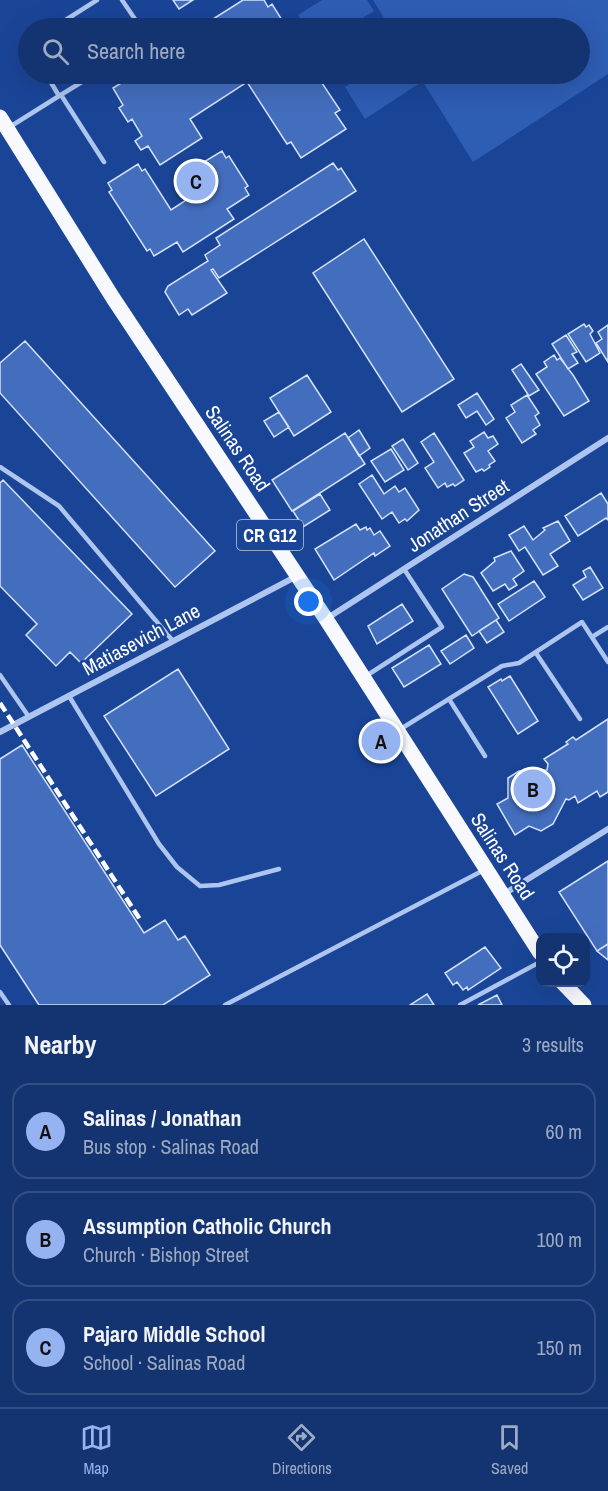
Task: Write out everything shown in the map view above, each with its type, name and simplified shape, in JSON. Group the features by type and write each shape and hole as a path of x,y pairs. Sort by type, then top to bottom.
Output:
{"main road":[{"name":"Salinas Road","path":"2,125 113,298 326,619 536,947"},
{"path":"567,987 584,1005"}],"street":[{"name":"Jonathan Street","path":"326,619 608,438"},
{"name":"Matiasevich Lane","path":"0,732 297,576"},
{"path":"504,895 608,829"}],"lane":[{"path":"69,18 97,0"},
{"path":"122,0 134,18"},
{"path":"53,84 104,162"},
{"path":"2,125 78,84"},
{"path":"0,467 58,506 173,641"},
{"path":"363,678 442,627 404,569"},
{"path":"397,731 502,666 519,663 536,653 582,622 608,662"},
{"path":"592,638 608,627"},
{"path":"536,653 580,719"},
{"path":"0,675 29,717"},
{"path":"69,696 159,844 177,867 200,886 219,885 279,869"},
{"path":"449,699 485,756"},
{"path":"225,1005 486,869"},
{"path":"460,1005 536,964"},
{"path":"0,992 9,1005"}],"shaded area":[{"path":"322,0 367,0 374,11 362,18 300,18 298,15"},
{"path":"373,0 608,0 608,74 473,162 424,84 590,84 590,18 384,18"},
{"path":"350,84 418,84 365,119 345,87"}],"building":[{"path":"173,0 193,0 179,9"},
{"path":"243,0 264,0 268,7 272,4 281,18 215,18"},
{"path":"120,84 244,84 190,119 202,138 160,165 148,146 141,150 135,141 142,136 132,119 128,122 119,108 123,105 113,88"},
{"path":"248,84 323,84 340,110 335,113 346,129 301,158 291,142 287,144"},
{"path":"222,151 226,158 229,156 248,186 245,188 249,195 227,209 234,219 183,252 177,242 154,256 150,249 147,251 109,192 112,190 108,183 138,164 142,171 145,169 171,210 197,193 184,174"},
{"path":"333,163 338,170 341,168 356,191 219,278 213,269 211,270 227,293 192,315 188,309 179,315 165,292 168,286 208,261 205,255 220,245 216,238"},
{"path":"364,239 454,379 402,412 313,273"},
{"path":"584,324 586,327 589,325 593,331 590,334 600,353 586,362 568,334"},
{"path":"608,325 608,362 596,343 602,339 598,332"},
{"path":"566,335 577,352 572,354 578,363 568,369 552,344"},
{"path":"25,341 215,551 175,587 0,393 0,363"},
{"path":"554,355 557,360 560,358 573,375 589,401 564,416 536,374 547,367 544,362"},
{"path":"521,364 539,390 529,396 512,370"},
{"path":"307,375 331,412 294,436 270,398"},
{"path":"477,393 494,419 486,425 477,411 466,418 458,405"},
{"path":"527,395 539,413 535,416 540,425 533,430 536,434 522,443 506,418 515,412 511,405"},
{"path":"279,412 289,427 274,437 264,421"},
{"path":"359,430 370,448 359,456 348,438"},
{"path":"484,432 488,438 493,436 498,444 488,451 495,461 484,471 482,469 476,472 464,453 474,447 470,441"},
{"path":"345,433 365,464 292,511 272,480"},
{"path":"434,433 464,480 455,486 453,484 447,487 445,483 438,488 425,468 434,462 421,442"},
{"path":"403,439 418,463 408,470 392,446"},
{"path":"391,449 404,470 385,482 371,461"},
{"path":"372,475 384,494 395,486 399,492 405,488 419,510 407,521 405,519 399,523 392,512 382,519 359,484"},
{"path":"3,480 132,614 81,663 70,652 56,666 26,635 37,624 0,586 0,483"},
{"path":"601,493 608,504 608,520 606,518 578,536 565,516"},
{"path":"320,494 330,510 303,527 293,511"},
{"path":"558,521 570,541 550,554 558,566 543,575 525,547 519,551 509,535 524,526 533,540 545,530 543,528"},
{"path":"356,524 360,530 370,528 374,535 380,531 390,546 375,556 374,553 334,580 315,549"},
{"path":"511,551 524,571 513,579 517,585 509,590 505,584 493,591 481,573 495,561 494,558"},
{"path":"590,567 603,588 583,600 573,585 586,577 583,571"},
{"path":"464,574 473,577 499,618 472,636 442,589"},
{"path":"534,581 545,597 509,621 498,604"},
{"path":"402,604 413,621 377,644 368,626"},
{"path":"496,620 504,632 487,643 479,631"},
{"path":"466,635 474,648 450,664 441,651"},
{"path":"429,645 441,664 404,687 392,668"},
{"path":"178,669 229,749 156,796 104,716"},
{"path":"510,676 538,721 518,734 488,687"},
{"path":"608,719 608,792 600,797 597,791 578,803 575,796 569,800 566,799 553,824 541,831 529,826 515,835 497,804 508,798 508,778 519,771 547,770 548,764 544,759 568,744 566,742 573,737 576,740"},
{"path":"22,745 144,933 165,920 178,940 185,936 210,975 163,1005 39,1005 0,945 0,759"},
{"path":"608,861 608,944 597,951 590,940 590,933 585,933 559,892"},
{"path":"608,944 608,960 597,951"},
{"path":"485,947 501,968 468,990 467,987 463,990 457,982 453,985 445,973"},
{"path":"427,994 434,1005 410,1005"},
{"path":"497,995 502,1005 478,1005"}],"railway":[{"path":"0,703 141,921"}],"place":[{"name":"Pajaro Middle School","path":"196,181"},
{"name":"Salinas / Jonathan","path":"381,741"},
{"name":"Assumption Catholic Church","path":"533,789"}]}
